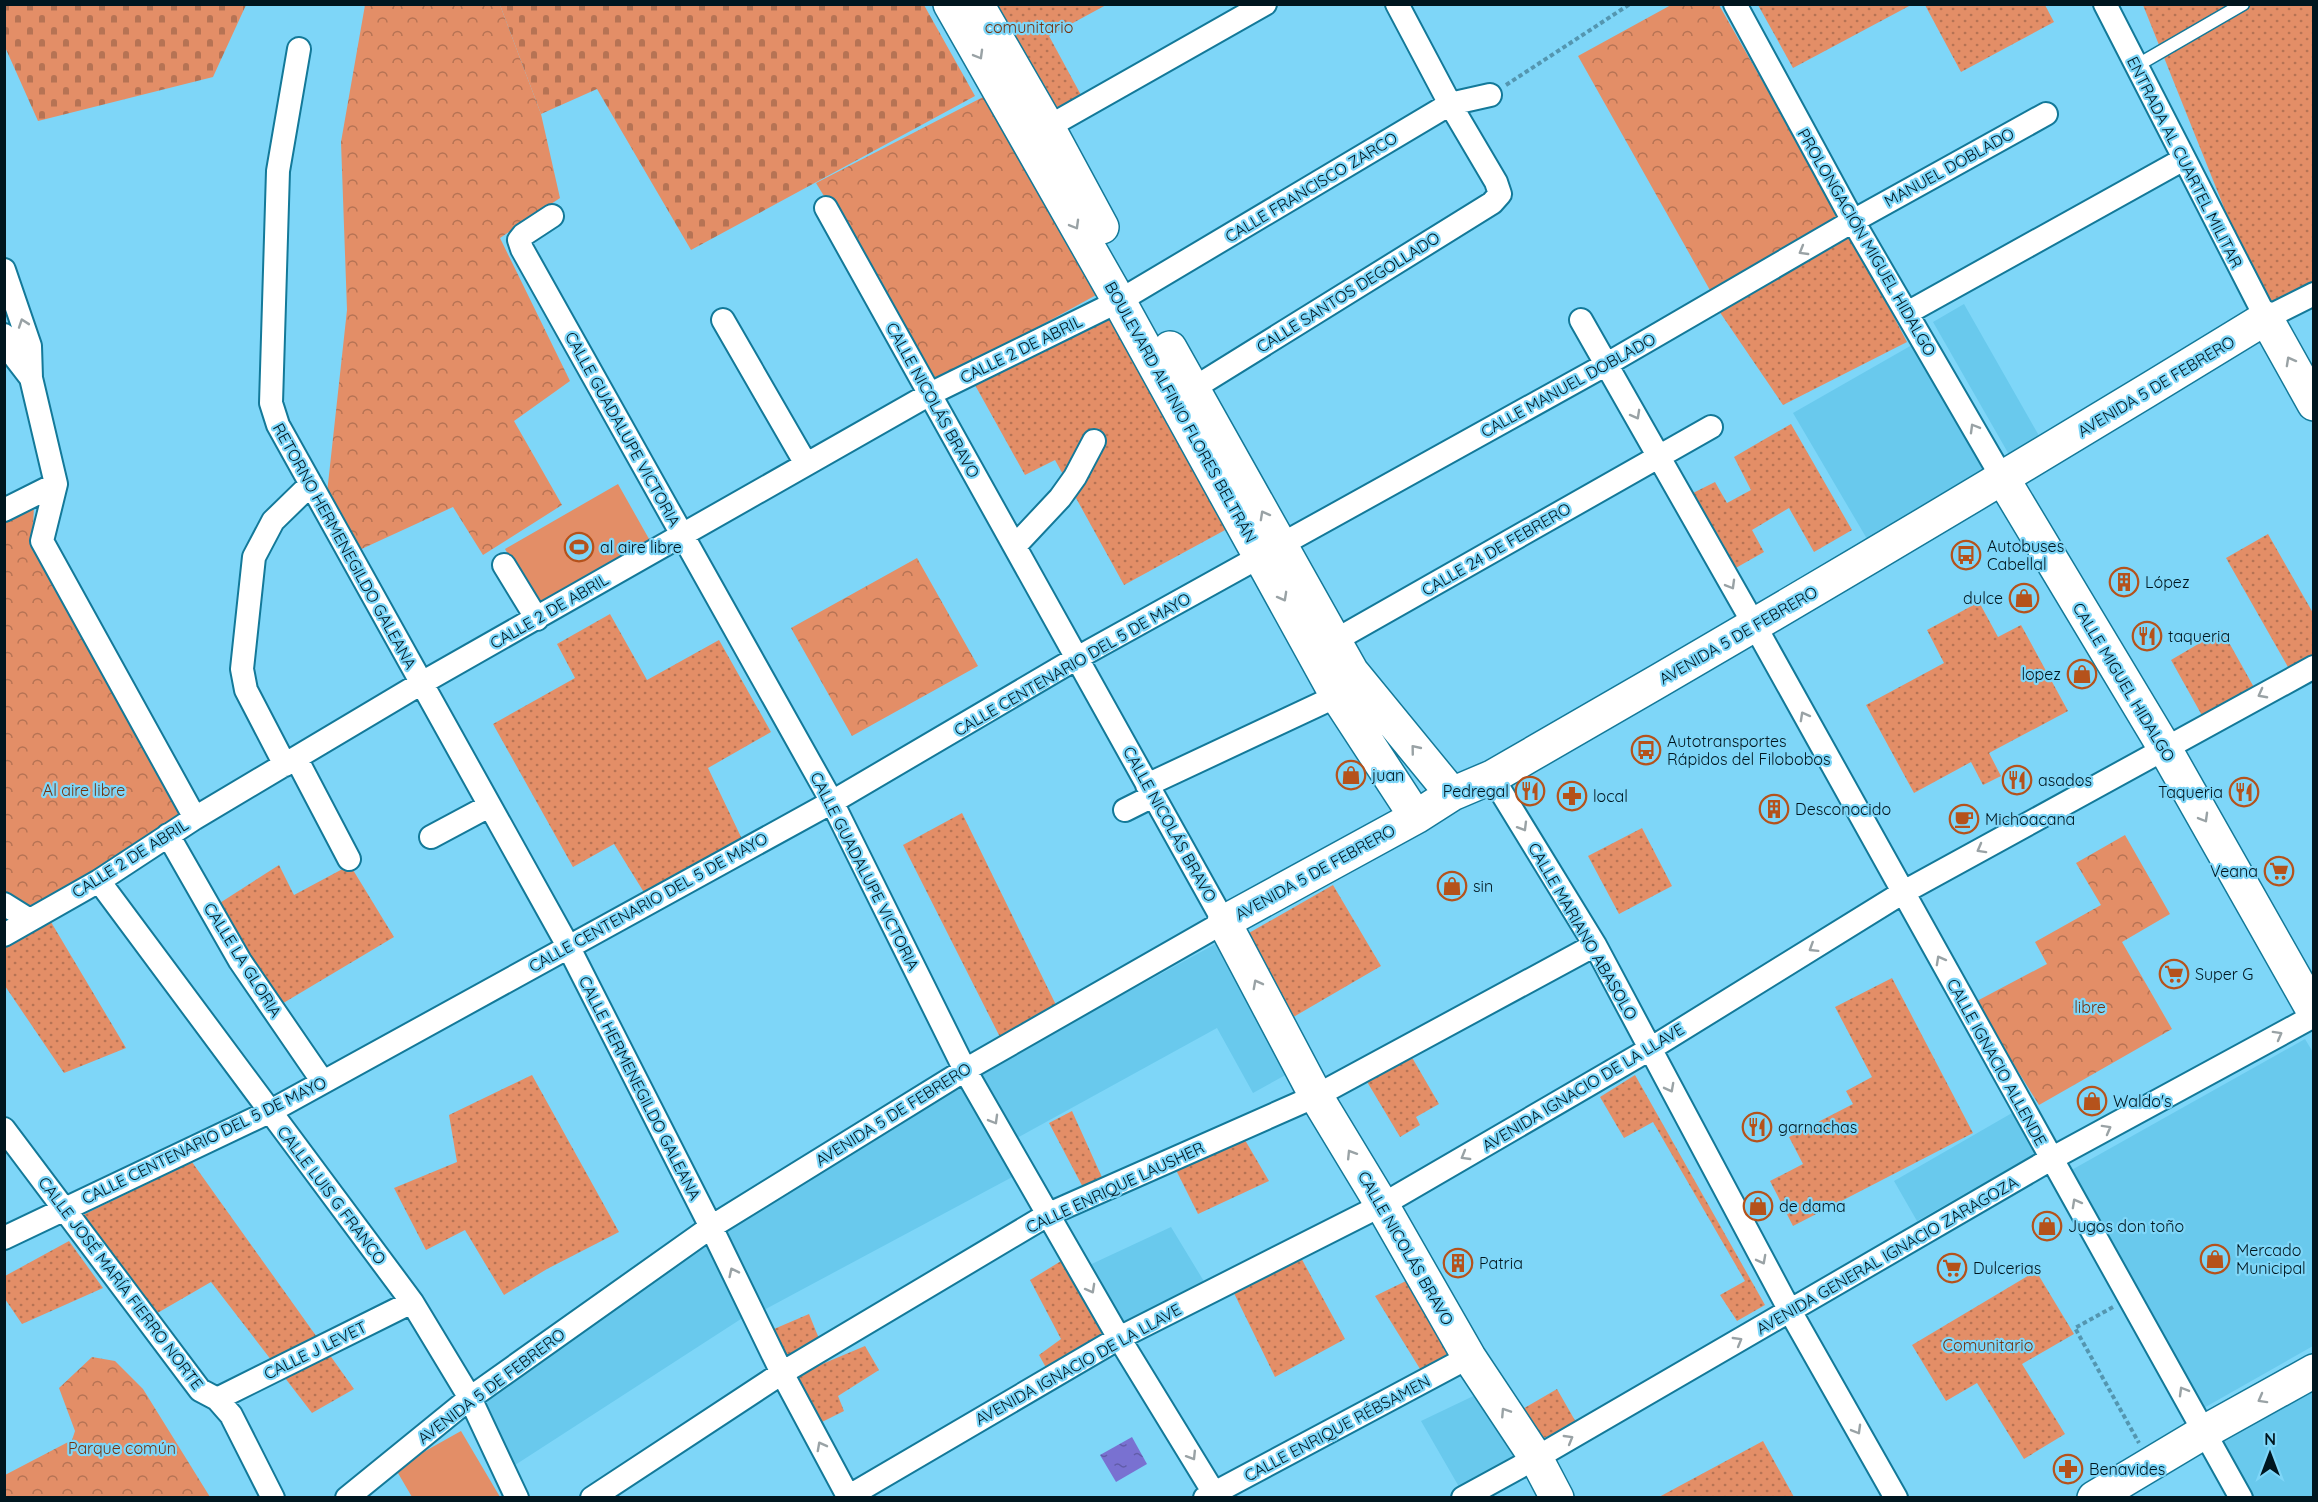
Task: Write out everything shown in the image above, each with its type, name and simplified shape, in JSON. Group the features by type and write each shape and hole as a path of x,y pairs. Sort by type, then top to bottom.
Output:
{"street":[{"name":"BOULEVARD ALFINIO FLORES BELTRÁN","path":"950,4 1013,91 1271,552 1334,641 1352,672 1452,794"},
{"name":"BOULEVARD ALFINIO FLORES BELTRÁN","path":"978,4 1013,91 1048,127 1128,296 1194,388 1337,696 1416,817"},
{"path":"1048,127 1264,4"},
{"path":"1397,4 1450,104"},
{"name":"PROLONGACIÓN MIGUEL HIDALGO","path":"1735,4 1853,221 2003,479"},
{"name":"ENTRADA AL CUARTEL MILITAR","path":"2105,4 2266,318"},
{"name":"RETORNO HERMENEGILDO GALEANA","path":"299,49 278,171 271,403 278,425 420,684"},
{"name":"CALLE FRANCISCO ZARCO","path":"1128,296 1450,104 1490,95"},
{"name":"CALLE SANTOS DEGOLLADO","path":"1194,388 1492,203 1500,194 1496,182 1450,104"},
{"name":"MANUEL DOBLADO","path":"1853,221 2046,114"},
{"path":"1907,313 2184,159"},
{"name":"CALLE NICOLÁS BRAVO","path":"826,208 1224,922 1316,1096 1382,1205 1469,1357 1536,1458 1557,1497"},
{"name":"CALLE GUADALUPE VICTORIA","path":"552,216 519,240 522,249 832,802 965,1070 1213,1496"},
{"name":"CALLE MANUEL DOBLADO","path":"1271,552 1607,364 1853,221"},
{"path":"4,270 30,346 31,378 56,484 42,541 195,818"},
{"name":"AVENIDA 5 DE FEBRERO","path":"346,1497 470,1398 711,1227 965,1070 1224,922 1416,817 1452,794 1492,777 1755,626 2003,479 2266,318 2313,294"},
{"name":"CALLE 2 DE ABRIL","path":"4,935 28,919 99,881 195,818 420,684 682,534 930,394 1128,296"},
{"path":"2266,318 2313,404"},
{"path":"723,320 806,464"},
{"name":"CALLE IGNACIO ALLENDE","path":"1581,320 1755,626 2241,1497"},
{"path":"4,335 10,352 31,378"},
{"name":"CALLE 24 DE FEBRERO","path":"1334,641 1711,427"},
{"path":"1015,546 1060,498 1075,477 1094,441"},
{"name":"CALLE MIGUEL HIDALGO","path":"2003,479 2164,747 2313,1014"},
{"path":"4,510 56,484"},
{"path":"311,484 273,521 254,557 243,669 246,690 349,859"},
{"name":"CALLE CENTENARIO DEL 5 DE MAYO","path":"4,1238 269,1112 832,802 1077,658 1271,552"},
{"path":"504,565 537,619"},
{"name":"AVENIDA IGNACIO DE LA LLAVE","path":"848,1497 1119,1338 1382,1205 1650,1049 1902,892 2313,667"},
{"name":"CALLE HERMENEGILDO GALEANA","path":"420,684 568,946 711,1227 782,1374 848,1497"},
{"path":"1125,810 1150,791 1337,696"},
{"name":"CALLE MARIANO ABASOLO","path":"1492,777 1595,945 1790,1311 1896,1497"},
{"path":"431,837 489,806"},
{"name":"CALLE LA GLORIA","path":"168,836 240,961 323,1082"},
{"name":"CALLE LUIS G FRANCO","path":"99,881 412,1302 470,1398 517,1497"},
{"path":"4,904 28,919"},
{"name":"CALLE ENRIQUE LAUSHER","path":"592,1497 782,1374 1049,1214 1316,1096 1595,945"},
{"name":"AVENIDA GENERAL IGNACIO ZARAGOZA","path":"1463,1497 1536,1458 2051,1159 2313,1014"},
{"name":"CALLE JOSÉ MARÍA FIERRO NORTE","path":"4,1129 200,1390 217,1399 231,1415 273,1497"},
{"name":"CALLE J LEVET","path":"217,1399 412,1302"},
{"name":"CALLE ENRIQUE RÉBSAMEN","path":"1213,1496 1469,1357"},
{"path":"2094,1497 2313,1371"}],"lane":[{"path":"2136,66 2243,4"}],"path":[{"path":"1490,95 1630,4"},
{"path":"2128,1298 2075,1328 2151,1465"}],"shaded area":[{"path":"1964,304 2046,448 2015,465 1933,322"},
{"path":"1912,345 1988,476 1870,544 1793,413"},
{"path":"1219,942 1291,1072 1253,1093 1217,1028 1017,1138 980,1073"},
{"name":"Mercado Municipal","path":"2305,1039 2314,1054 2313,1346 2202,1409 2068,1172"},
{"path":"962,1083 1016,1175 760,1312 720,1230"},
{"path":"2012,1113 2036,1153 1917,1221 1894,1181"},
{"path":"1171,1227 1208,1288 1120,1332 1083,1268"},
{"path":"708,1239 744,1317 512,1467 477,1402"},
{"path":"2313,1380 2313,1497 2249,1497 2215,1436"},
{"path":"1486,1390 1528,1458 1462,1492 1421,1421"}],"green space":[{"path":"4,5 246,5 213,77 38,121 5,47"},
{"path":"365,5 500,5 541,114 560,198 500,238 570,381 514,421 562,505 483,555 453,507 355,552 327,493 347,310 341,142"},
{"path":"500,5 924,5 975,96 691,250 597,89 541,114"},
{"name":"comunitario","path":"992,5 1106,5 1049,36 1081,95 1052,111"},
{"path":"1671,5 1719,5 1841,219 1711,292 1578,56"},
{"path":"1758,5 1911,5 1793,68"},
{"path":"1925,5 2045,5 2054,22 1961,72"},
{"path":"2143,5 2313,5 2313,307 2273,330"},
{"path":"985,96 1098,294 938,382 816,183"},
{"path":"1848,230 1907,342 1783,405 1719,311"},
{"path":"1113,298 1238,523 1124,585 1055,460 1025,475 970,376"},
{"path":"1791,424 1852,530 1814,552 1789,508 1752,530 1764,552 1734,569 1693,493 1715,482 1727,503 1751,490 1734,457"},
{"name":"al aire libre","path":"618,484 653,546 540,610 505,549"},
{"name":"Al aire libre","path":"34,507 32,544 191,819 30,911 5,896 4,521"},
{"path":"2268,534 2313,613 2313,662 2292,674 2226,558"},
{"path":"917,558 978,666 852,736 791,628"},
{"path":"1979,602 1998,637 2021,625 2068,711 1989,753 2001,776 1983,785 1971,762 1914,793 1866,705 1944,663 1927,630"},
{"path":"610,614 647,680 719,640 771,732 708,768 742,839 645,894 614,844 573,867 493,724 575,678 557,644"},
{"path":"2222,630 2256,691 2204,719 2171,660"},
{"path":"962,813 1058,1009 1005,1047 903,845"},
{"path":"1642,828 1672,886 1619,914 1588,856"},
{"name":"libre","path":"2125,835 2170,914 2122,942 2172,1029 2039,1105 1975,1002 2047,964 2035,942 2101,905 2076,863"},
{"path":"279,865 294,895 350,865 394,937 275,1008 212,908"},
{"path":"1333,885 1381,966 1290,1019 1242,937"},
{"path":"48,917 126,1048 64,1073 5,986 4,941"},
{"path":"1892,978 1973,1133 1793,1226 1770,1181 1803,1164 1789,1137 1853,1104 1846,1091 1872,1077 1835,1007"},
{"path":"1410,1054 1439,1104 1416,1117 1420,1125 1400,1137 1366,1080"},
{"path":"532,1075 619,1232 547,1269 504,1295 465,1230 426,1250 394,1188 457,1162 449,1115"},
{"path":"1635,1075 1765,1305 1737,1321 1720,1295 1745,1281 1653,1122 1624,1138 1600,1097"},
{"path":"1072,1111 1105,1184 1086,1193 1049,1123"},
{"path":"1242,1135 1269,1181 1198,1214 1173,1164"},
{"path":"192,1162 354,1389 312,1413 211,1282 154,1315 83,1215"},
{"path":"69,1241 103,1288 22,1324 5,1299 5,1276"},
{"path":"1299,1254 1345,1339 1275,1377 1231,1287"},
{"path":"1066,1258 1105,1336 1049,1373 1039,1355 1061,1339 1030,1280"},
{"name":"Comunitario","path":"2036,1271 2074,1334 2022,1364 2065,1434 2024,1459 1977,1383 1946,1401 1912,1345"},
{"path":"1408,1280 1458,1359 1425,1377 1375,1296"},
{"path":"809,1314 822,1346 785,1369 767,1332"},
{"path":"865,1346 879,1370 838,1396 844,1411 816,1425 789,1378"},
{"name":"Parque común","path":"92,1357 115,1361 143,1389 210,1497 5,1497 5,1475 72,1440 75,1431 59,1388"},
{"path":"1557,1389 1577,1424 1539,1440 1521,1410"},
{"path":"461,1431 500,1497 412,1497 395,1468"},
{"path":"1763,1441 1794,1497 1659,1497"}],"water":[{"path":"1132,1437 1147,1464 1116,1482 1100,1455"}],"place":[{"name":"al aire libre","path":"579,547"},
{"name":"Autobuses Cabellal","path":"1966,555"},
{"name":"López","path":"2124,582"},
{"name":"dulce","path":"2024,598"},
{"name":"taqueria","path":"2147,636"},
{"name":"lopez","path":"2082,674"},
{"name":"Autotransportes Rápidos del Filobobos","path":"1646,750"},
{"name":"juan","path":"1351,775"},
{"name":"asados","path":"2017,780"},
{"name":"Pedregal","path":"1530,791"},
{"name":"Taqueria","path":"2244,792"},
{"name":"local","path":"1572,796"},
{"name":"Desconocido","path":"1774,809"},
{"name":"Michoacana","path":"1964,819"},
{"name":"Veana","path":"2279,871"},
{"name":"sin","path":"1452,886"},
{"name":"Super G","path":"2174,974"},
{"name":"Waldo's","path":"2092,1101"},
{"name":"garnachas","path":"1757,1127"},
{"name":"de dama","path":"1758,1206"},
{"name":"Jugos don toño","path":"2047,1226"},
{"name":"Mercado Municipal","path":"2215,1259"},
{"name":"Patria","path":"1458,1263"},
{"name":"Dulcerias","path":"1952,1268"},
{"name":"Benavides","path":"2068,1469"}]}
